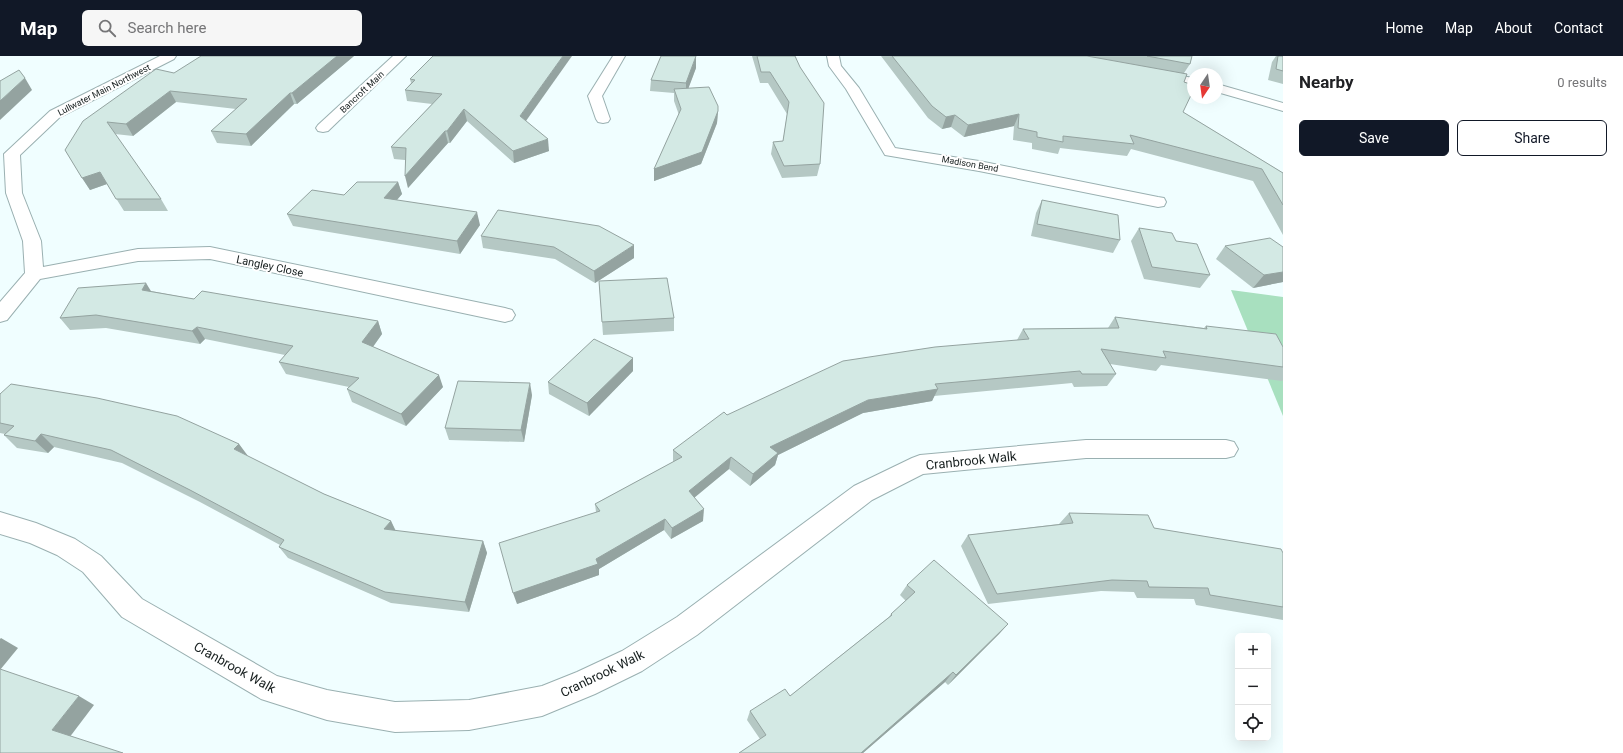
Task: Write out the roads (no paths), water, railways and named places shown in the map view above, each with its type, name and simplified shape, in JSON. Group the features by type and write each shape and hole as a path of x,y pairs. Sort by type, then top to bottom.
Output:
{"street":[{"name":"Lullwater Main Northwest","path":"34,274 32,241 7,195 12,154 55,114 170,56"},
{"name":"Bancroft Main","path":"323,128 400,56"},
{"path":"603,119 595,96 619,56"},
{"name":"Madison Bend","path":"833,56 835,66 852,88 890,152 987,167 1158,202"},
{"path":"1142,72 1187,81"},
{"path":"1223,90 1283,107"},
{"name":"Langley Close","path":"34,274 138,255 210,253 505,315"},
{"path":"0,315 34,274"},
{"name":"Cranbrook Walk","path":"0,523 36,534 66,547 92,564 132,608 270,689 327,706 395,717 469,715 542,701 586,684 632,661 687,626 863,493 920,465 1086,449 1226,449"}]}
